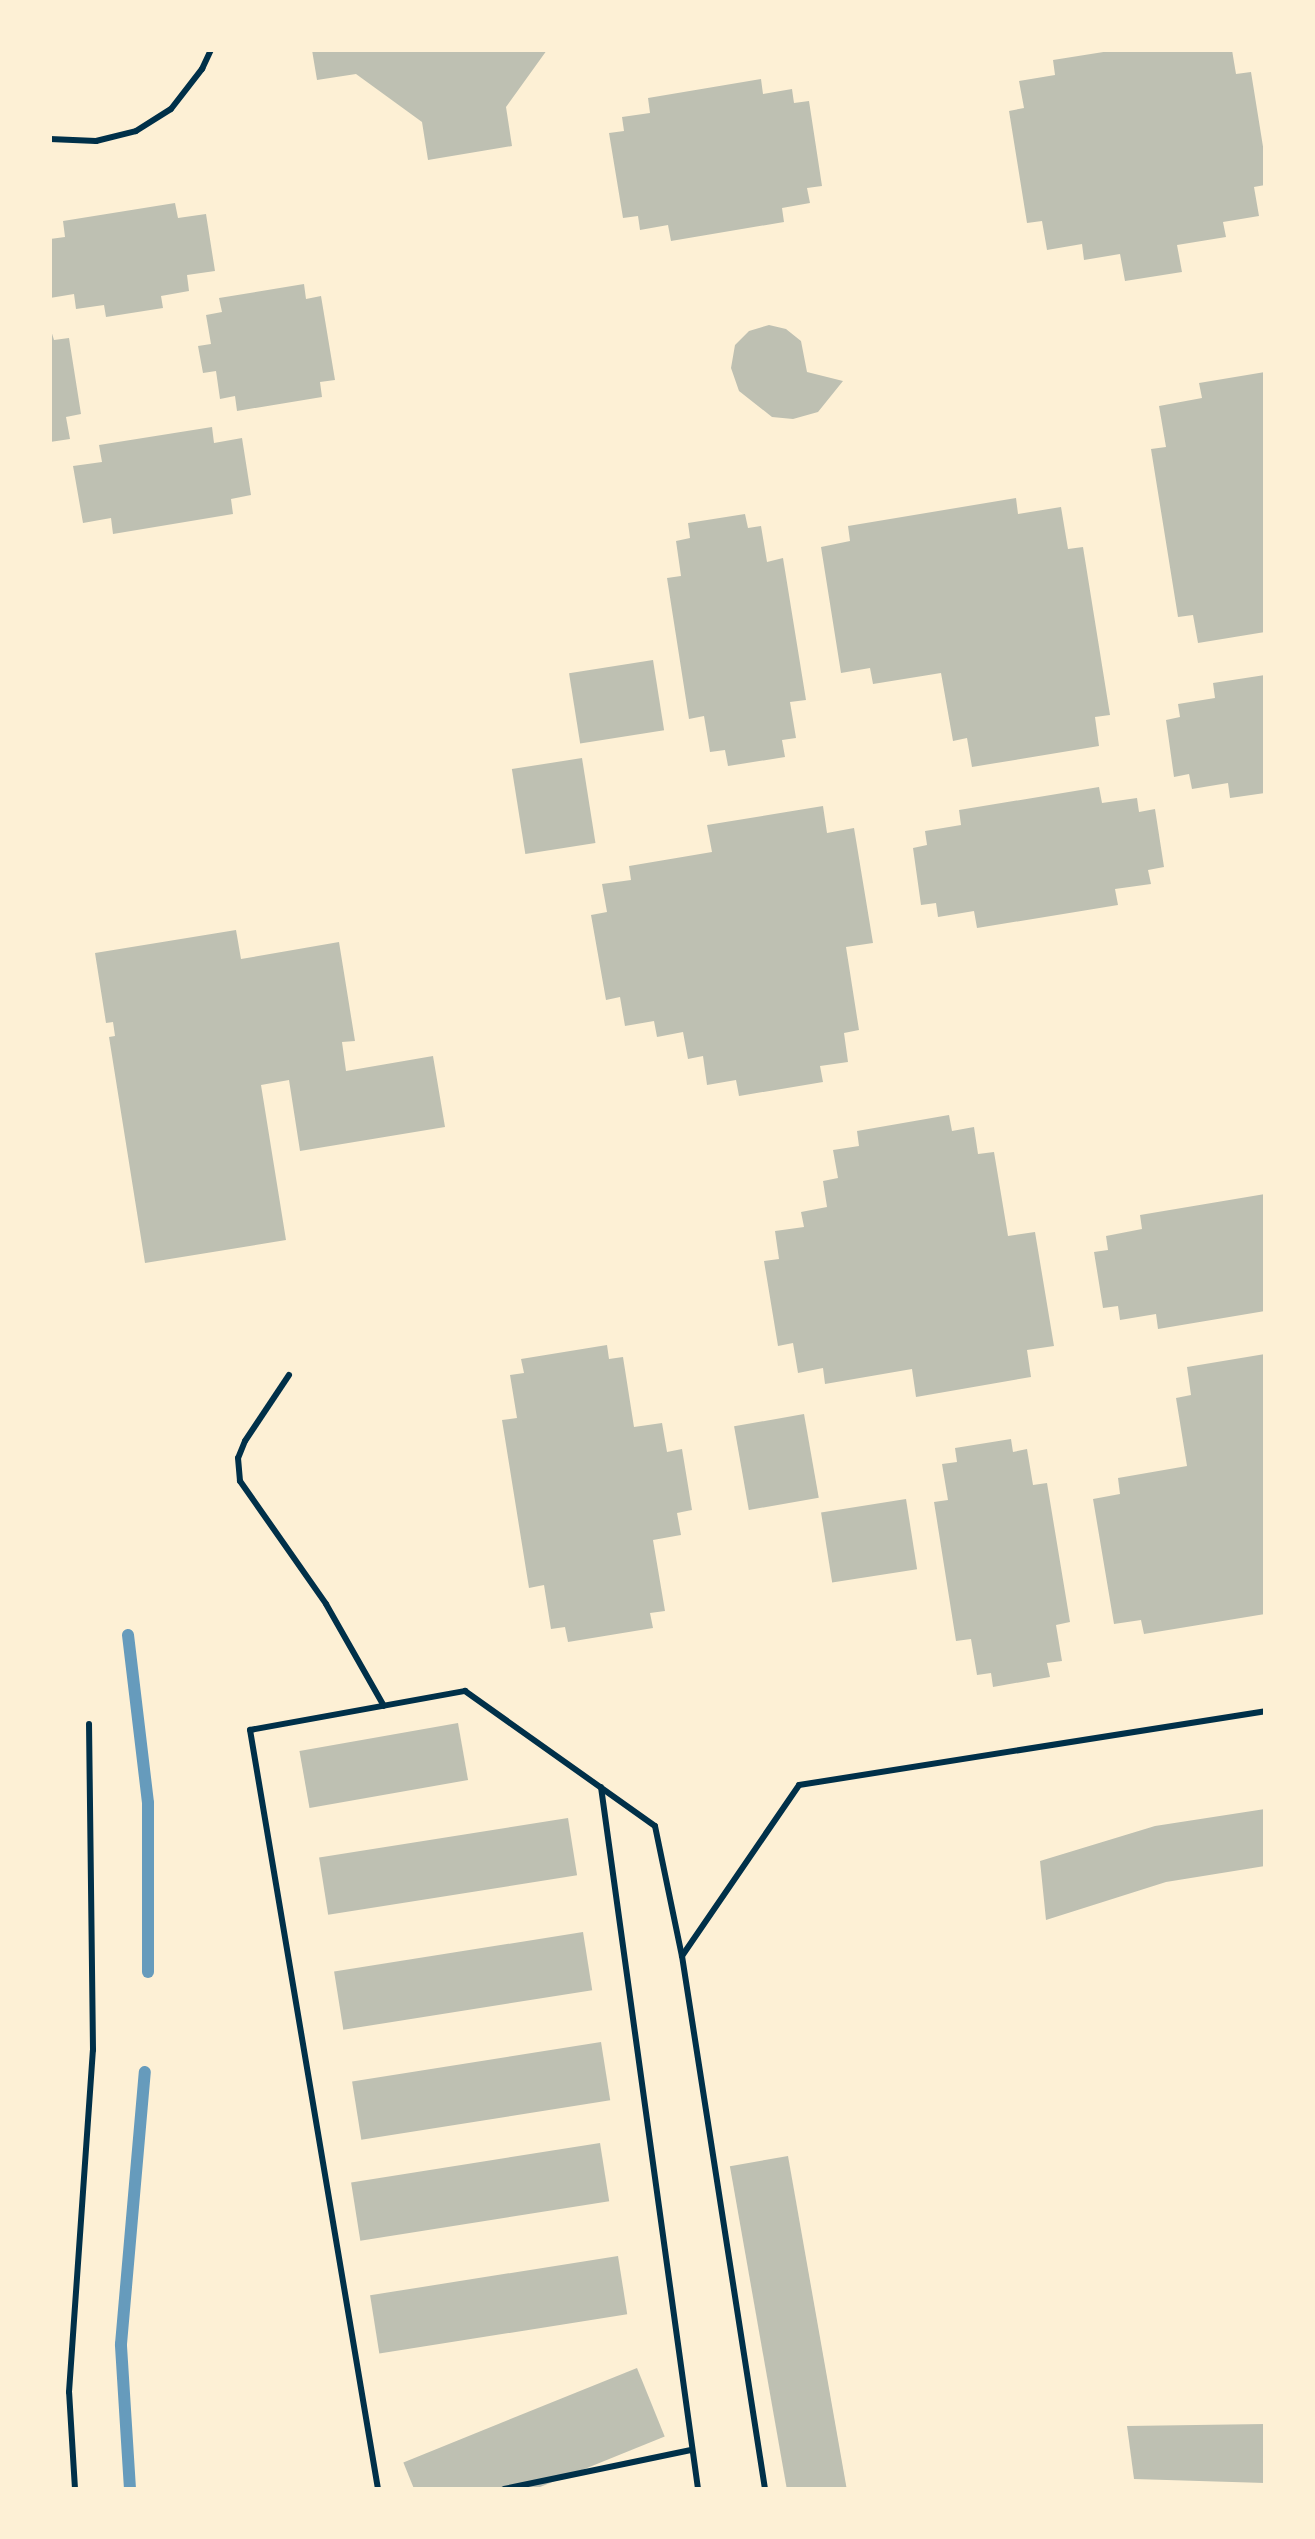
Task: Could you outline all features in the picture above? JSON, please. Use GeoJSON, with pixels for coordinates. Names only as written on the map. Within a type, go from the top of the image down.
{"type":"FeatureCollection","features":[{"type":"Feature","properties":{"kind":"lane"},"geometry":{"type":"LineString","coordinates":[[50,139],[96,141],[136,131],[171,109],[211,50]]}},
{"type":"Feature","properties":{"kind":"lane"},"geometry":{"type":"LineString","coordinates":[[289,1375],[245,1441],[238,1458],[240,1481],[326,1604],[384,1706]]}},
{"type":"Feature","properties":{"kind":"lane"},"geometry":{"type":"LineString","coordinates":[[378,2489],[250,1730],[465,1691],[655,1826],[682,1956],[765,2489]]}},
{"type":"Feature","properties":{"kind":"lane"},"geometry":{"type":"LineString","coordinates":[[682,1956],[799,1785],[1265,1711]]}},
{"type":"Feature","properties":{"kind":"lane"},"geometry":{"type":"LineString","coordinates":[[75,2489],[69,2392],[93,2050],[89,1724]]}},
{"type":"Feature","properties":{"kind":"lane"},"geometry":{"type":"LineString","coordinates":[[601,1787],[698,2489]]}},
{"type":"Feature","properties":{"kind":"lane"},"geometry":{"type":"LineString","coordinates":[[504,2489],[691,2450]]}},
{"type":"Feature","properties":{"kind":"building"},"geometry":{"type":"Polygon","coordinates":[[[312,50],[547,50],[506,107],[512,146],[428,160],[422,122],[356,74],[317,80],[312,50]]]}},
{"type":"Feature","properties":{"kind":"building"},"geometry":{"type":"Polygon","coordinates":[[[1116,50],[1232,50],[1236,74],[1251,72],[1265,159],[1265,185],[1254,187],[1259,216],[1223,222],[1226,237],[1177,245],[1182,272],[1125,281],[1120,254],[1084,260],[1082,244],[1047,250],[1042,221],[1027,223],[1009,111],[1024,108],[1019,81],[1055,75],[1053,60],[1116,50]]]}},
{"type":"Feature","properties":{"kind":"building"},"geometry":{"type":"Polygon","coordinates":[[[761,79],[763,94],[792,89],[794,103],[809,101],[822,186],[807,188],[810,203],[782,208],[784,222],[671,241],[668,225],[640,230],[638,216],[623,218],[609,133],[624,131],[622,117],[650,113],[648,98],[761,79]]]}},
{"type":"Feature","properties":{"kind":"building"},"geometry":{"type":"Polygon","coordinates":[[[175,203],[178,218],[206,214],[215,271],[187,275],[189,291],[161,296],[163,308],[106,317],[104,305],[76,309],[74,294],[50,298],[50,239],[65,237],[63,221],[175,203]]]}},
{"type":"Feature","properties":{"kind":"building"},"geometry":{"type":"Polygon","coordinates":[[[304,284],[306,299],[321,296],[335,380],[320,382],[322,397],[237,411],[235,396],[220,399],[216,371],[203,373],[198,346],[211,344],[206,315],[222,312],[219,298],[304,284]]]}},
{"type":"Feature","properties":{"kind":"building"},"geometry":{"type":"Polygon","coordinates":[[[769,325],[786,329],[801,341],[807,372],[843,381],[818,412],[793,419],[772,417],[739,391],[731,368],[735,345],[749,331],[769,325]]]}},
{"type":"Feature","properties":{"kind":"building"},"geometry":{"type":"Polygon","coordinates":[[[50,327],[54,340],[69,338],[81,414],[66,417],[70,439],[50,442],[50,327]]]}},
{"type":"Feature","properties":{"kind":"building"},"geometry":{"type":"Polygon","coordinates":[[[1265,372],[1265,632],[1198,643],[1193,615],[1178,617],[1151,449],[1166,447],[1159,406],[1202,398],[1199,383],[1265,372]]]}},
{"type":"Feature","properties":{"kind":"building"},"geometry":{"type":"Polygon","coordinates":[[[212,427],[214,443],[242,438],[251,495],[231,499],[233,514],[113,534],[111,518],[83,523],[73,466],[102,462],[99,445],[212,427]]]}},
{"type":"Feature","properties":{"kind":"building"},"geometry":{"type":"Polygon","coordinates":[[[1016,498],[1018,514],[1061,507],[1068,549],[1083,547],[1110,715],[1095,717],[1099,746],[972,767],[967,738],[953,741],[941,673],[873,684],[870,668],[841,673],[821,547],[850,541],[848,526],[1016,498]]]}},
{"type":"Feature","properties":{"kind":"building"},"geometry":{"type":"Polygon","coordinates":[[[745,514],[748,528],[761,526],[767,562],[783,558],[806,700],[790,702],[796,738],[782,740],[785,757],[728,766],[725,750],[710,752],[704,716],[689,719],[667,578],[681,576],[676,541],[690,538],[688,523],[745,514]]]}},
{"type":"Feature","properties":{"kind":"building"},"geometry":{"type":"Polygon","coordinates":[[[653,660],[664,730],[580,743],[569,673],[653,660]]]}},
{"type":"Feature","properties":{"kind":"building"},"geometry":{"type":"Polygon","coordinates":[[[1265,675],[1265,793],[1230,798],[1228,783],[1192,789],[1189,774],[1174,777],[1166,720],[1180,717],[1178,704],[1215,698],[1213,683],[1265,675]]]}},
{"type":"Feature","properties":{"kind":"building"},"geometry":{"type":"Polygon","coordinates":[[[582,758],[595,843],[525,854],[512,769],[582,758]]]}},
{"type":"Feature","properties":{"kind":"building"},"geometry":{"type":"Polygon","coordinates":[[[1099,787],[1102,803],[1137,798],[1139,812],[1155,809],[1164,867],[1148,870],[1151,884],[1115,889],[1118,905],[977,928],[974,911],[938,917],[936,903],[921,905],[913,848],[927,845],[925,831],[961,825],[959,810],[1099,787]]]}},
{"type":"Feature","properties":{"kind":"building"},"geometry":{"type":"Polygon","coordinates":[[[823,806],[827,833],[854,828],[873,943],[846,947],[859,1030],[844,1033],[848,1062],[820,1066],[823,1082],[739,1096],[736,1080],[707,1085],[703,1056],[688,1059],[683,1032],[657,1037],[654,1021],[625,1026],[620,997],[606,1000],[591,915],[607,912],[602,884],[631,880],[629,866],[712,852],[707,825],[823,806]]]}},
{"type":"Feature","properties":{"kind":"building"},"geometry":{"type":"Polygon","coordinates":[[[236,930],[241,959],[339,942],[355,1041],[342,1042],[346,1071],[433,1056],[445,1127],[300,1151],[289,1080],[261,1085],[286,1240],[145,1263],[109,1037],[115,1036],[113,1022],[106,1023],[95,953],[236,930]]]}},
{"type":"Feature","properties":{"kind":"building"},"geometry":{"type":"Polygon","coordinates":[[[949,1115],[952,1131],[974,1127],[978,1154],[994,1152],[1008,1236],[1035,1232],[1054,1346],[1027,1350],[1031,1377],[916,1397],[912,1369],[825,1384],[823,1368],[798,1373],[793,1343],[778,1346],[764,1261],[779,1259],[775,1231],[804,1227],[801,1212],[827,1207],[823,1181],[838,1178],[833,1150],[859,1146],[857,1131],[949,1115]]]}},
{"type":"Feature","properties":{"kind":"building"},"geometry":{"type":"Polygon","coordinates":[[[1265,1194],[1265,1311],[1158,1329],[1156,1314],[1120,1320],[1118,1306],[1103,1308],[1094,1252],[1108,1250],[1106,1236],[1142,1229],[1140,1215],[1265,1194]]]}},
{"type":"Feature","properties":{"kind":"building"},"geometry":{"type":"Polygon","coordinates":[[[607,1345],[609,1359],[623,1357],[634,1427],[662,1423],[667,1452],[682,1449],[692,1510],[677,1513],[681,1535],[653,1540],[665,1611],[650,1613],[653,1628],[568,1642],[565,1627],[551,1629],[544,1585],[529,1588],[502,1420],[517,1418],[510,1375],[524,1373],[521,1359],[607,1345]]]}},
{"type":"Feature","properties":{"kind":"building"},"geometry":{"type":"Polygon","coordinates":[[[1265,1354],[1265,1614],[1144,1634],[1141,1620],[1114,1624],[1093,1499],[1120,1494],[1118,1478],[1187,1466],[1176,1398],[1191,1395],[1187,1367],[1265,1354]]]}},
{"type":"Feature","properties":{"kind":"building"},"geometry":{"type":"Polygon","coordinates":[[[804,1414],[819,1498],[749,1510],[734,1426],[804,1414]]]}},
{"type":"Feature","properties":{"kind":"building"},"geometry":{"type":"Polygon","coordinates":[[[1011,1439],[1013,1452],[1027,1449],[1033,1485],[1047,1483],[1070,1622],[1056,1625],[1062,1661],[1047,1663],[1050,1677],[993,1687],[991,1673],[977,1675],[971,1639],[956,1641],[934,1502],[948,1500],[942,1464],[957,1462],[955,1448],[1011,1439]]]}},
{"type":"Feature","properties":{"kind":"building"},"geometry":{"type":"Polygon","coordinates":[[[906,1499],[917,1569],[832,1583],[821,1512],[906,1499]]]}},
{"type":"Feature","properties":{"kind":"building"},"geometry":{"type":"Polygon","coordinates":[[[458,1723],[468,1780],[310,1808],[299,1751],[458,1723]]]}},
{"type":"Feature","properties":{"kind":"building"},"geometry":{"type":"Polygon","coordinates":[[[1265,1809],[1265,1866],[1166,1882],[1046,1920],[1040,1861],[1155,1826],[1265,1809]]]}},
{"type":"Feature","properties":{"kind":"building"},"geometry":{"type":"Polygon","coordinates":[[[568,1818],[577,1875],[328,1915],[319,1857],[568,1818]]]}},
{"type":"Feature","properties":{"kind":"building"},"geometry":{"type":"Polygon","coordinates":[[[583,1932],[592,1990],[343,2030],[334,1971],[583,1932]]]}},
{"type":"Feature","properties":{"kind":"building"},"geometry":{"type":"Polygon","coordinates":[[[601,2042],[610,2100],[361,2140],[352,2081],[601,2042]]]}},
{"type":"Feature","properties":{"kind":"building"},"geometry":{"type":"Polygon","coordinates":[[[600,2143],[609,2201],[360,2241],[351,2182],[600,2143]]]}},
{"type":"Feature","properties":{"kind":"building"},"geometry":{"type":"Polygon","coordinates":[[[788,2156],[847,2489],[787,2489],[730,2166],[788,2156]]]}},
{"type":"Feature","properties":{"kind":"building"},"geometry":{"type":"Polygon","coordinates":[[[618,2256],[627,2314],[379,2354],[370,2295],[618,2256]]]}},
{"type":"Feature","properties":{"kind":"building"},"geometry":{"type":"Polygon","coordinates":[[[637,2368],[665,2437],[535,2489],[414,2489],[403,2462],[637,2368]]]}},
{"type":"Feature","properties":{"kind":"building"},"geometry":{"type":"Polygon","coordinates":[[[1265,2424],[1265,2483],[1134,2479],[1127,2426],[1265,2424]]]}},
{"type":"Feature","properties":{"kind":"waterway"},"geometry":{"type":"LineString","coordinates":[[128,1635],[148,1803],[148,1972]]}},
{"type":"Feature","properties":{"kind":"waterway"},"geometry":{"type":"LineString","coordinates":[[130,2489],[121,2344],[145,2072]]}}]}
